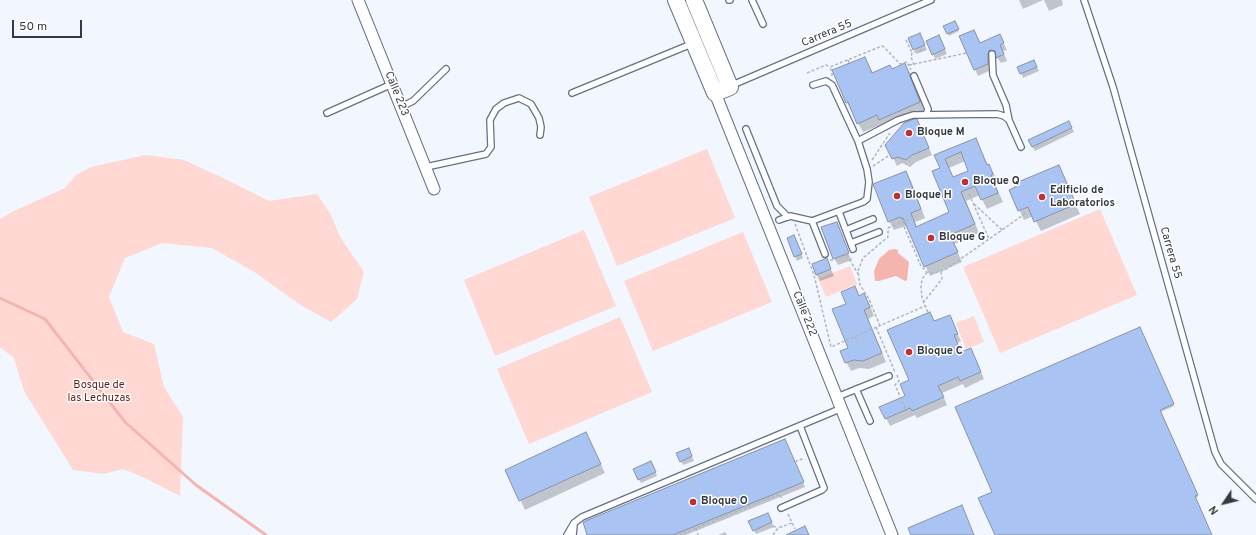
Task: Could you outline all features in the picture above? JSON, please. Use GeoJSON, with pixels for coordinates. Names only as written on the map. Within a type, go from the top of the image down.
{"type":"FeatureCollection","features":[{"type":"Feature","properties":{"kind":"street","name":"Calle 223"},"geometry":{"type":"LineString","coordinates":[[358,0],[434,188]]}},
{"type":"Feature","properties":{"kind":"street","name":"Calle 222"},"geometry":{"type":"LineString","coordinates":[[676,0],[694,43],[723,90]]}},
{"type":"Feature","properties":{"kind":"street","name":"Calle 222"},"geometry":{"type":"LineString","coordinates":[[694,0],[723,90],[774,222],[842,408],[892,535]]}},
{"type":"Feature","properties":{"kind":"lane"},"geometry":{"type":"LineString","coordinates":[[752,0],[763,24]]}},
{"type":"Feature","properties":{"kind":"lane","name":"Carrera 55"},"geometry":{"type":"LineString","coordinates":[[723,90],[931,0]]}},
{"type":"Feature","properties":{"kind":"lane","name":"Carrera 55"},"geometry":{"type":"LineString","coordinates":[[1084,0],[1113,87],[1215,452],[1221,464],[1256,499]]}},
{"type":"Feature","properties":{"kind":"lane"},"geometry":{"type":"LineString","coordinates":[[572,93],[694,43]]}},
{"type":"Feature","properties":{"kind":"lane"},"geometry":{"type":"LineString","coordinates":[[992,54],[993,75],[1006,105],[1008,120],[1021,147]]}},
{"type":"Feature","properties":{"kind":"lane"},"geometry":{"type":"LineString","coordinates":[[401,107],[413,101],[446,69]]}},
{"type":"Feature","properties":{"kind":"lane"},"geometry":{"type":"LineString","coordinates":[[914,76],[928,109],[926,115]]}},
{"type":"Feature","properties":{"kind":"lane"},"geometry":{"type":"LineString","coordinates":[[746,129],[778,206],[790,216],[812,221],[863,202],[866,199],[869,182],[868,173],[858,141],[830,82],[823,81],[813,85]]}},
{"type":"Feature","properties":{"kind":"lane"},"geometry":{"type":"LineString","coordinates":[[327,113],[392,84]]}},
{"type":"Feature","properties":{"kind":"lane"},"geometry":{"type":"LineString","coordinates":[[426,167],[486,154],[491,147],[490,120],[496,109],[504,103],[519,98],[530,104],[539,118],[541,127],[540,135]]}},
{"type":"Feature","properties":{"kind":"lane"},"geometry":{"type":"LineString","coordinates":[[858,141],[898,120],[913,115],[997,114],[1004,116],[1008,120]]}},
{"type":"Feature","properties":{"kind":"lane"},"geometry":{"type":"LineString","coordinates":[[839,212],[853,249]]}},
{"type":"Feature","properties":{"kind":"lane"},"geometry":{"type":"LineString","coordinates":[[774,222],[790,216]]}},
{"type":"Feature","properties":{"kind":"lane"},"geometry":{"type":"LineString","coordinates":[[846,230],[873,218]]}},
{"type":"Feature","properties":{"kind":"lane"},"geometry":{"type":"LineString","coordinates":[[812,221],[825,254]]}},
{"type":"Feature","properties":{"kind":"lane"},"geometry":{"type":"LineString","coordinates":[[851,243],[879,232]]}},
{"type":"Feature","properties":{"kind":"lane"},"geometry":{"type":"LineString","coordinates":[[838,397],[888,376]]}},
{"type":"Feature","properties":{"kind":"lane"},"geometry":{"type":"LineString","coordinates":[[856,389],[870,421]]}},
{"type":"Feature","properties":{"kind":"lane"},"geometry":{"type":"LineString","coordinates":[[567,535],[574,523],[582,517],[842,408]]}},
{"type":"Feature","properties":{"kind":"lane"},"geometry":{"type":"LineString","coordinates":[[783,507],[823,489],[800,426]]}},
{"type":"Feature","properties":{"kind":"lane"},"geometry":{"type":"LineString","coordinates":[[573,535],[572,529],[574,523]]}},
{"type":"Feature","properties":{"kind":"path"},"geometry":{"type":"LineString","coordinates":[[906,40],[912,53],[911,56],[914,65]]}},
{"type":"Feature","properties":{"kind":"path"},"geometry":{"type":"LineString","coordinates":[[807,73],[826,66],[830,67],[883,46],[900,64],[906,62],[909,65],[967,53]]}},
{"type":"Feature","properties":{"kind":"path"},"geometry":{"type":"LineString","coordinates":[[912,53],[926,49]]}},
{"type":"Feature","properties":{"kind":"path"},"geometry":{"type":"LineString","coordinates":[[909,65],[914,76]]}},
{"type":"Feature","properties":{"kind":"path"},"geometry":{"type":"LineString","coordinates":[[830,67],[832,74],[830,82]]}},
{"type":"Feature","properties":{"kind":"path"},"geometry":{"type":"LineString","coordinates":[[870,163],[898,120]]}},
{"type":"Feature","properties":{"kind":"path"},"geometry":{"type":"LineString","coordinates":[[871,167],[890,155]]}},
{"type":"Feature","properties":{"kind":"path"},"geometry":{"type":"LineString","coordinates":[[969,194],[989,239]]}},
{"type":"Feature","properties":{"kind":"path"},"geometry":{"type":"LineString","coordinates":[[973,202],[1002,230]]}},
{"type":"Feature","properties":{"kind":"path"},"geometry":{"type":"LineString","coordinates":[[902,222],[921,266],[927,272],[934,273],[941,272],[1026,213]]}},
{"type":"Feature","properties":{"kind":"path"},"geometry":{"type":"LineString","coordinates":[[790,216],[814,275],[830,346],[833,347],[925,306]]}},
{"type":"Feature","properties":{"kind":"path"},"geometry":{"type":"LineString","coordinates":[[879,232],[917,216]]}},
{"type":"Feature","properties":{"kind":"path"},"geometry":{"type":"LineString","coordinates":[[858,274],[863,258],[888,237],[888,228]]}},
{"type":"Feature","properties":{"kind":"path"},"geometry":{"type":"LineString","coordinates":[[825,254],[832,260],[852,253],[853,249]]}},
{"type":"Feature","properties":{"kind":"path"},"geometry":{"type":"LineString","coordinates":[[847,255],[858,274],[862,288],[869,299],[880,326]]}},
{"type":"Feature","properties":{"kind":"path"},"geometry":{"type":"LineString","coordinates":[[927,272],[922,279],[921,286],[923,303],[928,313]]}},
{"type":"Feature","properties":{"kind":"path"},"geometry":{"type":"LineString","coordinates":[[923,303],[942,279],[941,272]]}},
{"type":"Feature","properties":{"kind":"path"},"geometry":{"type":"LineString","coordinates":[[855,337],[858,343]]}},
{"type":"Feature","properties":{"kind":"path"},"geometry":{"type":"LineString","coordinates":[[795,462],[811,455]]}},
{"type":"Feature","properties":{"kind":"path"},"geometry":{"type":"LineString","coordinates":[[679,535],[780,494],[783,507],[795,529]]}},
{"type":"Feature","properties":{"kind":"path"},"geometry":{"type":"LineString","coordinates":[[773,535],[778,528],[792,523]]}},
{"type":"Feature","properties":{"kind":"path"},"geometry":{"type":"LineString","coordinates":[[773,526],[778,528]]}},
{"type":"Feature","properties":{"kind":"path"},"geometry":{"type":"LineString","coordinates":[[696,528],[698,535]]}},
{"type":"Feature","properties":{"kind":"green space"},"geometry":{"type":"Polygon","coordinates":[[[707,149],[735,218],[617,266],[589,197],[707,149]]]}},
{"type":"Feature","properties":{"kind":"green space","name":"Bosque de las Lechuzas"},"geometry":{"type":"Polygon","coordinates":[[[146,155],[184,160],[269,201],[317,194],[331,215],[340,237],[364,272],[357,299],[331,322],[299,304],[256,273],[212,248],[162,243],[125,258],[109,297],[123,332],[154,344],[164,387],[183,417],[180,496],[143,477],[123,469],[104,474],[73,470],[24,391],[14,358],[0,347],[0,219],[65,188],[76,175],[91,167],[146,155]]]}},
{"type":"Feature","properties":{"kind":"green space"},"geometry":{"type":"Polygon","coordinates":[[[1100,209],[1137,295],[1000,353],[963,267],[1100,209]]]}},
{"type":"Feature","properties":{"kind":"green space"},"geometry":{"type":"Polygon","coordinates":[[[584,230],[616,306],[495,356],[464,280],[584,230]]]}},
{"type":"Feature","properties":{"kind":"green space"},"geometry":{"type":"Polygon","coordinates":[[[743,232],[772,302],[653,351],[624,281],[743,232]]]}},
{"type":"Feature","properties":{"kind":"green space"},"geometry":{"type":"Polygon","coordinates":[[[850,266],[857,284],[826,297],[818,279],[850,266]]]}},
{"type":"Feature","properties":{"kind":"green space"},"geometry":{"type":"Polygon","coordinates":[[[974,316],[984,342],[966,349],[956,323],[974,316]]]}},
{"type":"Feature","properties":{"kind":"green space"},"geometry":{"type":"Polygon","coordinates":[[[620,317],[652,392],[529,444],[497,369],[620,317]]]}},
{"type":"Feature","properties":{"kind":"shaded area"},"geometry":{"type":"Polygon","coordinates":[[[889,250],[898,250],[898,253],[909,262],[907,280],[905,281],[896,276],[875,281],[874,271],[879,259],[889,250]]]}},
{"type":"Feature","properties":{"kind":"building"},"geometry":{"type":"Polygon","coordinates":[[[955,21],[959,29],[947,34],[943,26],[955,21]]]}},
{"type":"Feature","properties":{"kind":"building"},"geometry":{"type":"Polygon","coordinates":[[[974,30],[980,43],[1000,34],[1004,43],[1000,45],[1004,54],[996,58],[995,51],[990,50],[988,54],[988,64],[974,70],[959,36],[974,30]]]}},
{"type":"Feature","properties":{"kind":"building"},"geometry":{"type":"Polygon","coordinates":[[[920,33],[925,45],[913,50],[908,38],[920,33]]]}},
{"type":"Feature","properties":{"kind":"building"},"geometry":{"type":"Polygon","coordinates":[[[939,35],[945,49],[932,55],[926,41],[939,35]]]}},
{"type":"Feature","properties":{"kind":"building"},"geometry":{"type":"Polygon","coordinates":[[[865,57],[872,73],[890,65],[892,69],[905,63],[920,102],[879,120],[877,115],[857,124],[832,70],[865,57]]]}},
{"type":"Feature","properties":{"kind":"building"},"geometry":{"type":"Polygon","coordinates":[[[1034,60],[1037,67],[1020,74],[1017,67],[1034,60]]]}},
{"type":"Feature","properties":{"kind":"building","name":"Bloque M"},"geometry":{"type":"Polygon","coordinates":[[[917,119],[929,148],[912,155],[906,160],[898,157],[892,159],[885,145],[904,123],[917,119]]]}},
{"type":"Feature","properties":{"kind":"building"},"geometry":{"type":"Polygon","coordinates":[[[1069,121],[1072,128],[1032,147],[1028,140],[1069,121]]]}},
{"type":"Feature","properties":{"kind":"building"},"geometry":{"type":"Polygon","coordinates":[[[976,138],[987,165],[989,164],[993,174],[991,175],[998,193],[981,200],[975,186],[961,192],[975,224],[950,235],[958,252],[924,267],[903,218],[901,219],[900,217],[888,222],[873,184],[906,171],[921,209],[911,213],[916,227],[949,212],[932,171],[940,168],[934,155],[976,138]],[[961,152],[945,159],[953,177],[968,171],[961,152]]]}},
{"type":"Feature","properties":{"kind":"building","name":"Edificio de Laboratorios"},"geometry":{"type":"Polygon","coordinates":[[[1059,165],[1076,204],[1034,222],[1028,207],[1018,211],[1009,190],[1019,185],[1018,182],[1059,165]]]}},
{"type":"Feature","properties":{"kind":"building"},"geometry":{"type":"Polygon","coordinates":[[[837,222],[849,253],[833,259],[821,227],[837,222]]]}},
{"type":"Feature","properties":{"kind":"building"},"geometry":{"type":"Polygon","coordinates":[[[794,235],[802,254],[794,257],[787,238],[794,235]]]}},
{"type":"Feature","properties":{"kind":"building"},"geometry":{"type":"Polygon","coordinates":[[[827,258],[831,269],[816,275],[812,264],[827,258]]]}},
{"type":"Feature","properties":{"kind":"building"},"geometry":{"type":"Polygon","coordinates":[[[855,286],[859,296],[864,293],[870,307],[864,310],[882,353],[863,361],[854,360],[845,363],[840,351],[848,348],[832,309],[846,304],[841,292],[855,286]]]}},
{"type":"Feature","properties":{"kind":"building"},"geometry":{"type":"Polygon","coordinates":[[[930,312],[934,321],[950,315],[958,334],[954,335],[961,352],[971,348],[981,372],[960,381],[958,377],[938,386],[944,397],[912,411],[910,408],[885,419],[879,407],[905,396],[900,384],[909,380],[887,330],[930,312]]]}},
{"type":"Feature","properties":{"kind":"building"},"geometry":{"type":"Polygon","coordinates":[[[1140,327],[1174,404],[1160,410],[1198,495],[1195,496],[1212,535],[995,535],[978,498],[992,492],[955,407],[1140,327]]]}},
{"type":"Feature","properties":{"kind":"building"},"geometry":{"type":"Polygon","coordinates":[[[586,432],[601,464],[519,501],[505,470],[586,432]]]}},
{"type":"Feature","properties":{"kind":"building","name":"Bloque O"},"geometry":{"type":"Polygon","coordinates":[[[785,439],[804,482],[673,535],[587,535],[583,522],[785,439]]]}},
{"type":"Feature","properties":{"kind":"building"},"geometry":{"type":"Polygon","coordinates":[[[689,448],[692,456],[680,462],[676,453],[689,448]]]}},
{"type":"Feature","properties":{"kind":"building"},"geometry":{"type":"Polygon","coordinates":[[[651,461],[656,472],[638,480],[633,469],[651,461]]]}},
{"type":"Feature","properties":{"kind":"building"},"geometry":{"type":"Polygon","coordinates":[[[962,505],[974,535],[911,535],[908,528],[962,505]]]}},
{"type":"Feature","properties":{"kind":"building"},"geometry":{"type":"Polygon","coordinates":[[[768,513],[772,522],[753,531],[748,521],[768,513]]]}},
{"type":"Feature","properties":{"kind":"building"},"geometry":{"type":"Polygon","coordinates":[[[805,526],[809,535],[786,535],[805,526]]]}},
{"type":"Feature","properties":{"kind":"waterway"},"geometry":{"type":"LineString","coordinates":[[0,298],[45,319],[125,422],[196,485],[266,535]]}},
{"type":"Feature","properties":{"kind":"place","name":"Bloque M"},"geometry":{"type":"Point","coordinates":[909,133]}},
{"type":"Feature","properties":{"kind":"place","name":"Bloque Q"},"geometry":{"type":"Point","coordinates":[965,182]}},
{"type":"Feature","properties":{"kind":"place","name":"Bloque H"},"geometry":{"type":"Point","coordinates":[897,196]}},
{"type":"Feature","properties":{"kind":"place","name":"Edificio de Laboratorios"},"geometry":{"type":"Point","coordinates":[1042,197]}},
{"type":"Feature","properties":{"kind":"place","name":"Bloque G"},"geometry":{"type":"Point","coordinates":[931,238]}},
{"type":"Feature","properties":{"kind":"place","name":"Bloque C"},"geometry":{"type":"Point","coordinates":[909,352]}},
{"type":"Feature","properties":{"kind":"place","name":"Bloque O"},"geometry":{"type":"Point","coordinates":[693,502]}}]}
